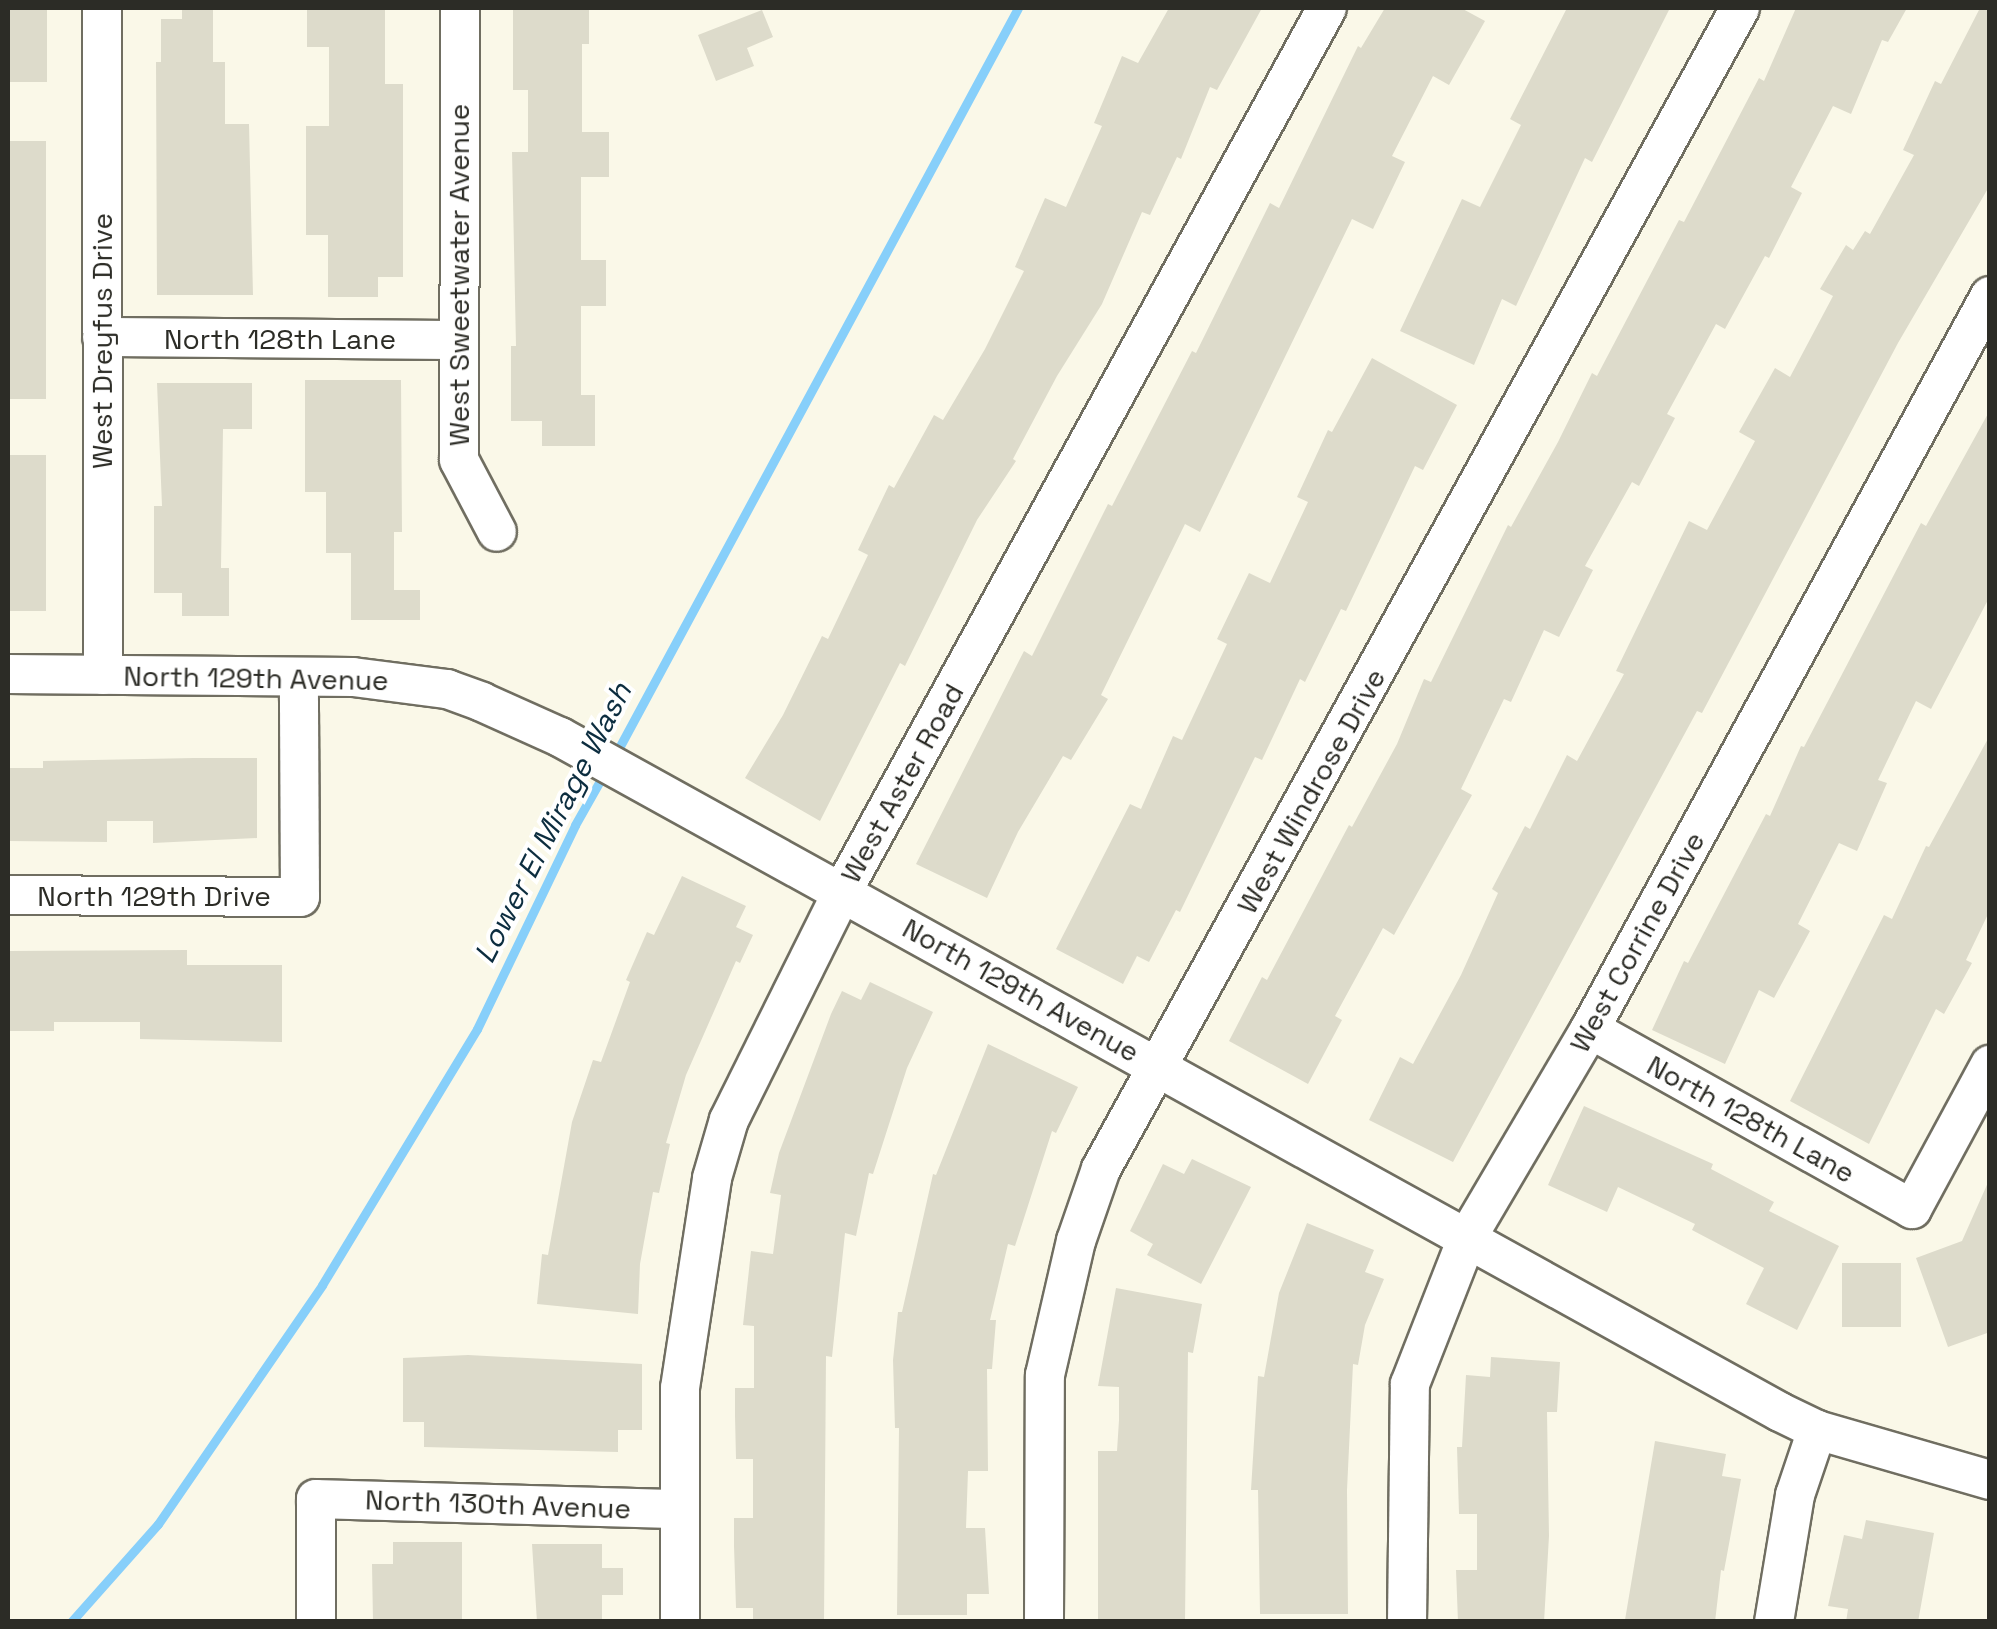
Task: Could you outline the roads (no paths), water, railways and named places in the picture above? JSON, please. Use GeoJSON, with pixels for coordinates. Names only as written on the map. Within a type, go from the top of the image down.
{"type":"FeatureCollection","features":[{"type":"Feature","properties":{"kind":"street","name":"West Dreyfus Drive"},"geometry":{"type":"LineString","coordinates":[[102,8],[104,675]]}},
{"type":"Feature","properties":{"kind":"street","name":"West Sweetwater Avenue"},"geometry":{"type":"LineString","coordinates":[[460,8],[459,460],[498,532]]}},
{"type":"Feature","properties":{"kind":"street","name":"West Aster Road"},"geometry":{"type":"LineString","coordinates":[[680,1622],[680,1388],[712,1178],[729,1120],[842,892],[1327,8]]}},
{"type":"Feature","properties":{"kind":"street","name":"West Windrose Drive"},"geometry":{"type":"LineString","coordinates":[[1044,1622],[1045,1375],[1059,1308],[1100,1169],[1160,1067],[1740,8]]}},
{"type":"Feature","properties":{"kind":"street","name":"West Corrine Drive"},"geometry":{"type":"LineString","coordinates":[[1407,1622],[1410,1384],[1468,1236],[1590,1029],[1990,296]]}},
{"type":"Feature","properties":{"kind":"street","name":"North 128th Lane"},"geometry":{"type":"LineString","coordinates":[[102,338],[458,340]]}},
{"type":"Feature","properties":{"kind":"street","name":"North 129th Avenue"},"geometry":{"type":"LineString","coordinates":[[8,674],[353,677],[447,689],[560,737],[1817,1430],[1990,1480]]}},
{"type":"Feature","properties":{"kind":"street","name":"North 129th Drive"},"geometry":{"type":"LineString","coordinates":[[8,895],[300,897],[299,677]]}},
{"type":"Feature","properties":{"kind":"street","name":"North 128th Lane"},"geometry":{"type":"LineString","coordinates":[[1590,1029],[1912,1210],[1990,1065]]}},
{"type":"Feature","properties":{"kind":"street"},"geometry":{"type":"LineString","coordinates":[[1774,1622],[1796,1494],[1817,1430]]}},
{"type":"Feature","properties":{"kind":"street","name":"North 130th Avenue"},"geometry":{"type":"LineString","coordinates":[[316,1622],[316,1499],[680,1509]]}},
{"type":"Feature","properties":{"kind":"waterway","name":"Lower El Mirage Wash"},"geometry":{"type":"LineString","coordinates":[[613,759],[1018,8]]}},
{"type":"Feature","properties":{"kind":"waterway","name":"Lower El Mirage Wash"},"geometry":{"type":"LineString","coordinates":[[71,1622],[158,1524],[322,1285],[477,1029],[575,825],[605,772]]}}]}
